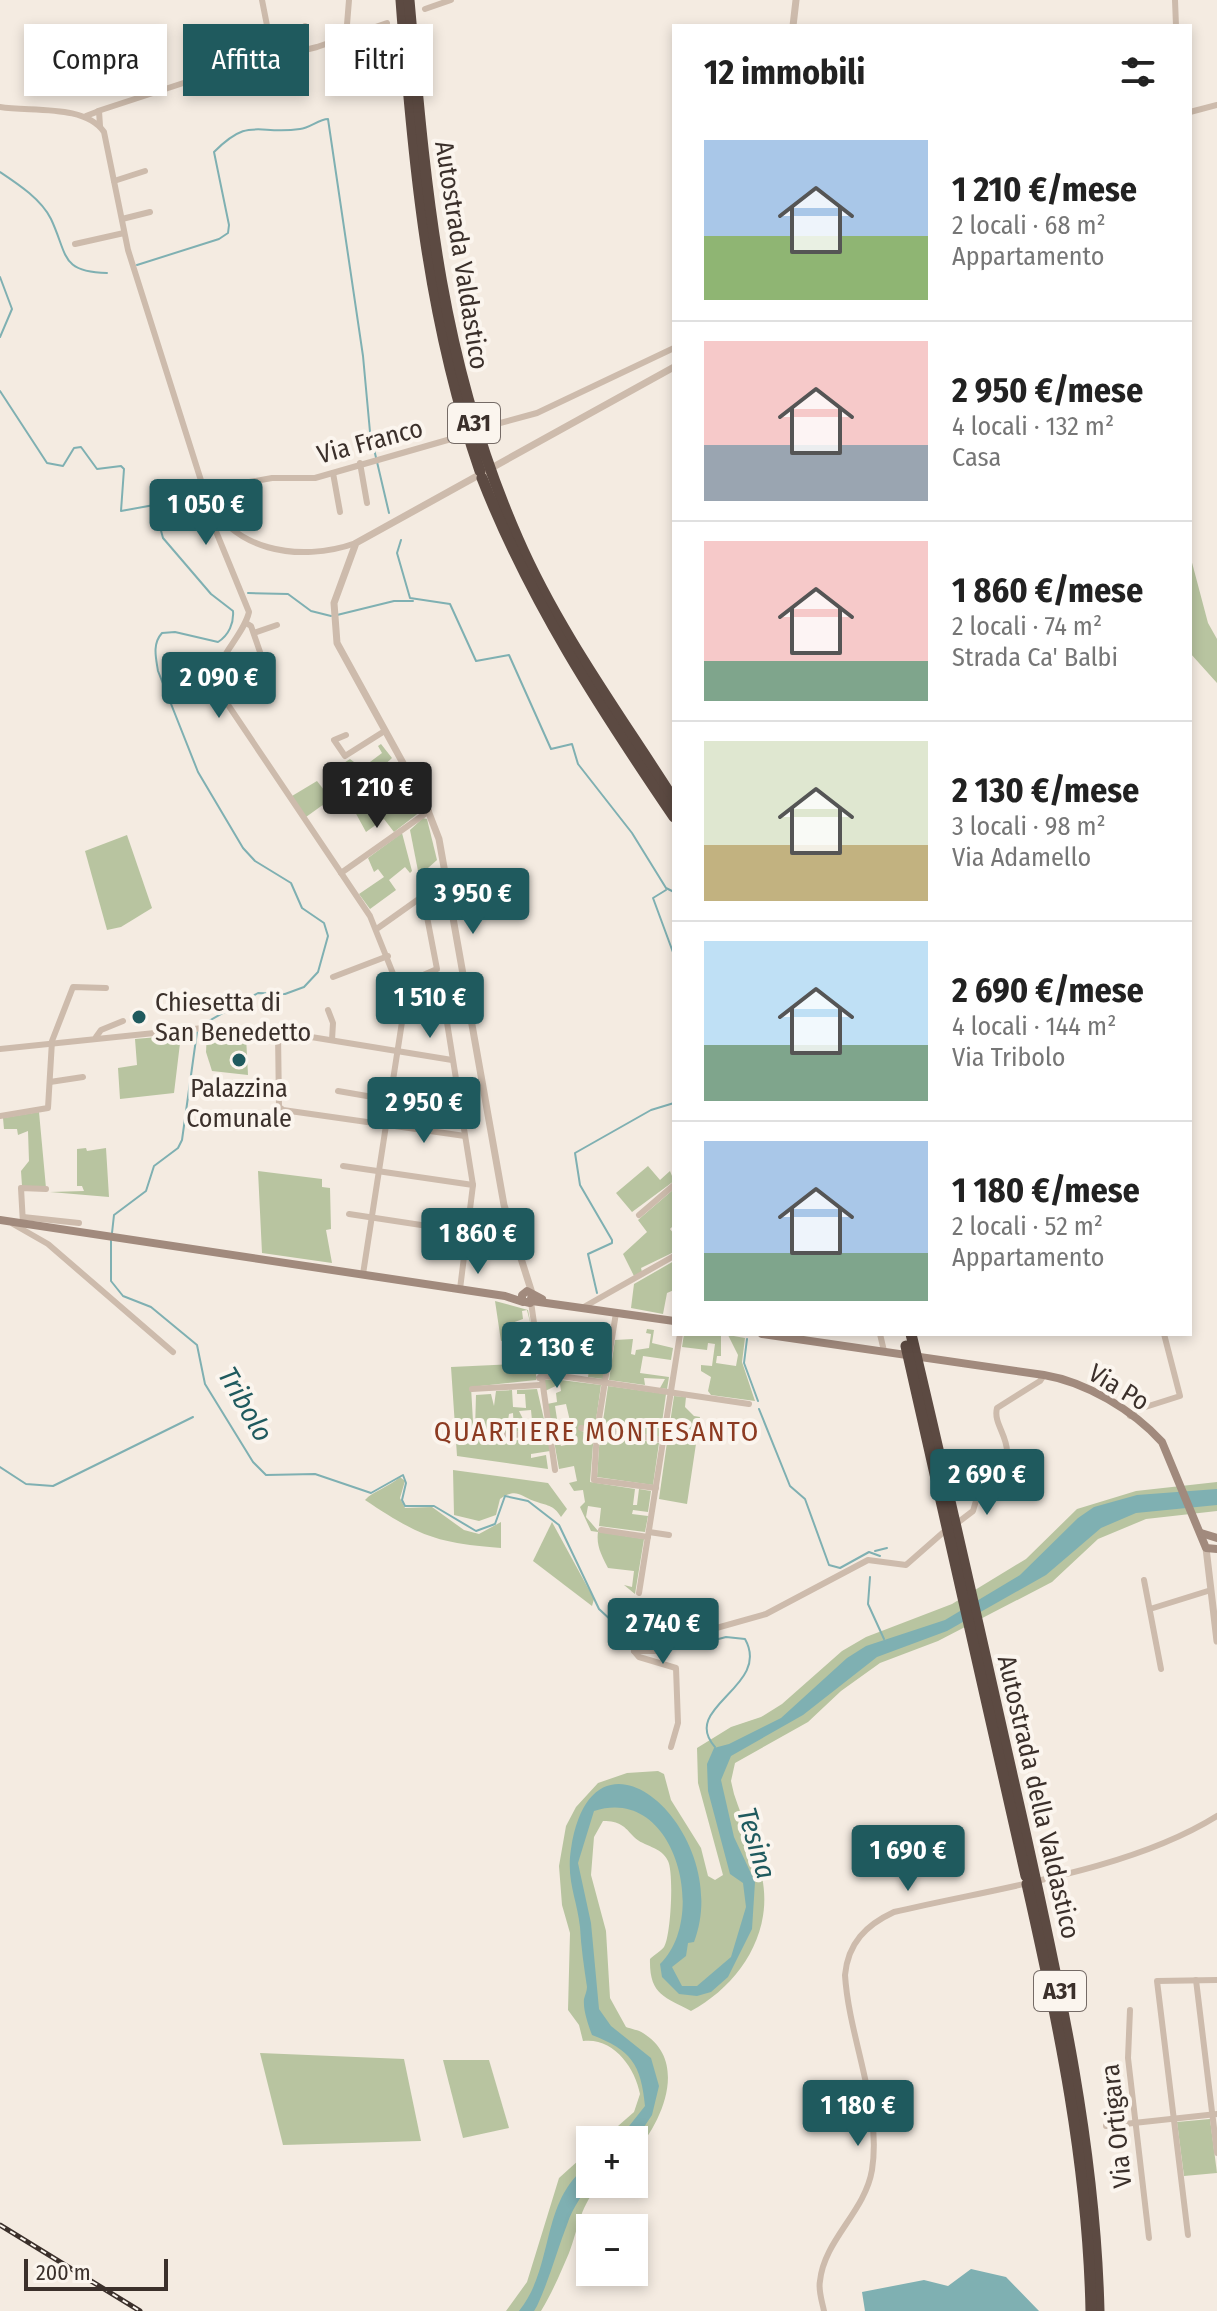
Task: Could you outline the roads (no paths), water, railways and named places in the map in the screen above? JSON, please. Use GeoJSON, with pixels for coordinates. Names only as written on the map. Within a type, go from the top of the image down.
{"type":"FeatureCollection","features":[{"type":"Feature","properties":{"kind":"highway","name":"A31"},"geometry":{"type":"LineString","coordinates":[[401,0],[415,172],[432,294],[450,376],[481,474],[549,623],[672,814]]}},
{"type":"Feature","properties":{"kind":"highway","name":"Autostrada Valdastico"},"geometry":{"type":"LineString","coordinates":[[409,0],[420,136],[436,259],[461,384],[483,451],[519,541],[545,593],[672,797]]}},
{"type":"Feature","properties":{"kind":"highway","name":"Autostrada della Valdastico"},"geometry":{"type":"LineString","coordinates":[[908,1339],[918,1362],[976,1660],[1026,1880],[1075,2120],[1086,2209],[1091,2311]]}},
{"type":"Feature","properties":{"kind":"highway","name":"Autostrada della Valdastico"},"geometry":{"type":"LineString","coordinates":[[908,1339],[915,1388],[990,1675],[1064,2009],[1084,2119],[1097,2233],[1099,2311]]}},
{"type":"Feature","properties":{"kind":"main road"},"geometry":{"type":"LineString","coordinates":[[5,1221],[23,1220],[123,1238],[672,1321]]}},
{"type":"Feature","properties":{"kind":"main road","name":"Via Po"},"geometry":{"type":"LineString","coordinates":[[776,1336],[1044,1375],[1083,1386],[1156,1435],[1169,1453],[1199,1530],[1211,1548]]}},
{"type":"Feature","properties":{"kind":"main road"},"geometry":{"type":"LineString","coordinates":[[1199,1530],[1214,1537],[1211,1548]]}},
{"type":"Feature","properties":{"kind":"street"},"geometry":{"type":"LineString","coordinates":[[262,0],[267,24]]}},
{"type":"Feature","properties":{"kind":"street"},"geometry":{"type":"LineString","coordinates":[[347,24],[349,0]]}},
{"type":"Feature","properties":{"kind":"street"},"geometry":{"type":"LineString","coordinates":[[425,9],[451,0]]}},
{"type":"Feature","properties":{"kind":"street"},"geometry":{"type":"LineString","coordinates":[[793,24],[796,0]]}},
{"type":"Feature","properties":{"kind":"street"},"geometry":{"type":"LineString","coordinates":[[1175,0],[1176,24]]}},
{"type":"Feature","properties":{"kind":"street"},"geometry":{"type":"LineString","coordinates":[[0,107],[86,116],[183,84]]}},
{"type":"Feature","properties":{"kind":"street"},"geometry":{"type":"LineString","coordinates":[[1192,111],[1217,105]]}},
{"type":"Feature","properties":{"kind":"street"},"geometry":{"type":"LineString","coordinates":[[98,111],[100,126]]}},
{"type":"Feature","properties":{"kind":"street"},"geometry":{"type":"LineString","coordinates":[[86,116],[100,126],[105,135],[124,233],[207,498],[237,532],[271,549],[311,553],[356,543],[672,368]]}},
{"type":"Feature","properties":{"kind":"street"},"geometry":{"type":"LineString","coordinates":[[114,181],[145,171]]}},
{"type":"Feature","properties":{"kind":"street"},"geometry":{"type":"LineString","coordinates":[[122,219],[150,212]]}},
{"type":"Feature","properties":{"kind":"street"},"geometry":{"type":"LineString","coordinates":[[75,244],[124,233]]}},
{"type":"Feature","properties":{"kind":"street"},"geometry":{"type":"LineString","coordinates":[[489,426],[537,413],[672,349]]}},
{"type":"Feature","properties":{"kind":"street","name":"Via Franco"},"geometry":{"type":"LineString","coordinates":[[204,490],[272,478],[315,478],[376,458],[451,439]]}},
{"type":"Feature","properties":{"kind":"street"},"geometry":{"type":"LineString","coordinates":[[360,463],[367,503]]}},
{"type":"Feature","properties":{"kind":"street"},"geometry":{"type":"LineString","coordinates":[[333,473],[340,512]]}},
{"type":"Feature","properties":{"kind":"street"},"geometry":{"type":"LineString","coordinates":[[207,498],[206,507],[248,605],[246,623],[217,670],[216,687],[378,928],[398,986],[402,1022],[363,1274]]}},
{"type":"Feature","properties":{"kind":"street"},"geometry":{"type":"LineString","coordinates":[[356,543],[337,588],[333,618],[342,658],[429,811],[446,868],[504,1205],[534,1313],[540,1381],[555,1470]]}},
{"type":"Feature","properties":{"kind":"street"},"geometry":{"type":"LineString","coordinates":[[246,623],[254,633],[260,652]]}},
{"type":"Feature","properties":{"kind":"street"},"geometry":{"type":"LineString","coordinates":[[254,633],[277,625]]}},
{"type":"Feature","properties":{"kind":"street"},"geometry":{"type":"LineString","coordinates":[[346,735],[334,740],[345,756],[383,732]]}},
{"type":"Feature","properties":{"kind":"street"},"geometry":{"type":"LineString","coordinates":[[341,873],[429,811]]}},
{"type":"Feature","properties":{"kind":"street"},"geometry":{"type":"LineString","coordinates":[[378,928],[423,896],[437,969],[398,986]]}},
{"type":"Feature","properties":{"kind":"street"},"geometry":{"type":"LineString","coordinates":[[333,977],[388,956]]}},
{"type":"Feature","properties":{"kind":"street"},"geometry":{"type":"LineString","coordinates":[[0,1116],[48,1108],[52,1041],[73,987],[106,988]]}},
{"type":"Feature","properties":{"kind":"street"},"geometry":{"type":"LineString","coordinates":[[328,1010],[333,1023],[332,1040]]}},
{"type":"Feature","properties":{"kind":"street"},"geometry":{"type":"LineString","coordinates":[[445,1010],[473,1185],[460,1289]]}},
{"type":"Feature","properties":{"kind":"street"},"geometry":{"type":"LineString","coordinates":[[95,1038],[101,1030],[123,1021]]}},
{"type":"Feature","properties":{"kind":"street"},"geometry":{"type":"LineString","coordinates":[[0,1049],[52,1041],[203,1028],[278,1033],[452,1060]]}},
{"type":"Feature","properties":{"kind":"street"},"geometry":{"type":"LineString","coordinates":[[278,1033],[279,1107],[283,1110],[465,1136]]}},
{"type":"Feature","properties":{"kind":"street"},"geometry":{"type":"LineString","coordinates":[[50,1082],[83,1077]]}},
{"type":"Feature","properties":{"kind":"street"},"geometry":{"type":"LineString","coordinates":[[338,1091],[390,1100]]}},
{"type":"Feature","properties":{"kind":"street"},"geometry":{"type":"LineString","coordinates":[[343,1166],[473,1185]]}},
{"type":"Feature","properties":{"kind":"street"},"geometry":{"type":"LineString","coordinates":[[639,1215],[672,1187]]}},
{"type":"Feature","properties":{"kind":"street"},"geometry":{"type":"LineString","coordinates":[[46,1189],[21,1188],[23,1220],[79,1223]]}},
{"type":"Feature","properties":{"kind":"street"},"geometry":{"type":"LineString","coordinates":[[349,1214],[467,1232]]}},
{"type":"Feature","properties":{"kind":"street"},"geometry":{"type":"LineString","coordinates":[[5,1221],[48,1244],[173,1352]]}},
{"type":"Feature","properties":{"kind":"street"},"geometry":{"type":"LineString","coordinates":[[582,1308],[672,1257]]}},
{"type":"Feature","properties":{"kind":"street"},"geometry":{"type":"LineString","coordinates":[[616,1313],[597,1431],[594,1480],[656,1488]]}},
{"type":"Feature","properties":{"kind":"street"},"geometry":{"type":"LineString","coordinates":[[639,1593],[680,1336]]}},
{"type":"Feature","properties":{"kind":"street"},"geometry":{"type":"LineString","coordinates":[[880,1336],[884,1351]]}},
{"type":"Feature","properties":{"kind":"street"},"geometry":{"type":"LineString","coordinates":[[1130,1416],[1136,1410],[1180,1396],[1165,1336]]}},
{"type":"Feature","properties":{"kind":"street"},"geometry":{"type":"LineString","coordinates":[[472,1389],[540,1381],[554,1375],[749,1404]]}},
{"type":"Feature","properties":{"kind":"street"},"geometry":{"type":"LineString","coordinates":[[671,1747],[678,1723],[676,1668],[639,1657],[634,1651],[659,1652],[766,1614],[868,1560],[901,1566],[910,1563],[935,1537],[971,1515],[980,1487],[1005,1456],[1006,1442],[995,1413],[1001,1404],[1040,1381],[1044,1375]]}},
{"type":"Feature","properties":{"kind":"street"},"geometry":{"type":"LineString","coordinates":[[581,1428],[663,1440]]}},
{"type":"Feature","properties":{"kind":"street"},"geometry":{"type":"LineString","coordinates":[[474,1437],[549,1433]]}},
{"type":"Feature","properties":{"kind":"street"},"geometry":{"type":"LineString","coordinates":[[1005,1456],[1033,1483]]}},
{"type":"Feature","properties":{"kind":"street"},"geometry":{"type":"LineString","coordinates":[[601,1530],[669,1535]]}},
{"type":"Feature","properties":{"kind":"street"},"geometry":{"type":"LineString","coordinates":[[1211,1548],[1208,1566],[1215,1601],[1217,1639]]}},
{"type":"Feature","properties":{"kind":"street"},"geometry":{"type":"LineString","coordinates":[[1144,1580],[1161,1669]]}},
{"type":"Feature","properties":{"kind":"street"},"geometry":{"type":"LineString","coordinates":[[1150,1609],[1211,1590]]}},
{"type":"Feature","properties":{"kind":"street"},"geometry":{"type":"LineString","coordinates":[[824,2311],[819,2283],[824,2262],[862,2202],[872,2170],[871,2120],[846,1995],[845,1971],[850,1952],[872,1922],[894,1912],[1125,1856],[1217,1816]]}},
{"type":"Feature","properties":{"kind":"street"},"geometry":{"type":"LineString","coordinates":[[1207,1822],[1217,1822]]}},
{"type":"Feature","properties":{"kind":"street"},"geometry":{"type":"LineString","coordinates":[[1196,1980],[1215,2114],[1217,2153]]}},
{"type":"Feature","properties":{"kind":"street"},"geometry":{"type":"LineString","coordinates":[[1188,2235],[1157,1981],[1217,1980]]}},
{"type":"Feature","properties":{"kind":"street","name":"Via Ortigara"},"geometry":{"type":"LineString","coordinates":[[1130,2010],[1128,2058],[1149,2238]]}},
{"type":"Feature","properties":{"kind":"street"},"geometry":{"type":"LineString","coordinates":[[1106,2126],[1215,2114]]}},
{"type":"Feature","properties":{"kind":"water","name":"Tesina"},"geometry":{"type":"Polygon","coordinates":[[[1217,1489],[1217,1505],[1136,1513],[1101,1528],[1046,1575],[947,1631],[877,1657],[803,1715],[731,1756],[721,1780],[734,1837],[755,1882],[752,1929],[728,1977],[711,1992],[697,1996],[679,1994],[662,1977],[660,1964],[675,1943],[682,1916],[682,1888],[676,1860],[663,1835],[645,1817],[622,1808],[594,1811],[578,1863],[591,1923],[599,2009],[611,2026],[651,2058],[659,2086],[652,2115],[645,2126],[629,2126],[645,2106],[641,2079],[625,2053],[592,2035],[585,2012],[587,1987],[570,1860],[584,1807],[605,1787],[630,1786],[656,1800],[679,1827],[695,1861],[701,1901],[694,1942],[688,1943],[686,1956],[672,1967],[682,1986],[697,1986],[731,1957],[746,1907],[743,1883],[730,1874],[708,1791],[707,1764],[714,1748],[729,1744],[781,1718],[847,1658],[866,1646],[945,1620],[1020,1575],[1078,1518],[1094,1507],[1137,1495],[1217,1489]]]}},
{"type":"Feature","properties":{"kind":"water"},"geometry":{"type":"Polygon","coordinates":[[[576,2177],[576,2198],[580,2198],[568,2222],[546,2285],[534,2311],[519,2311],[539,2274],[555,2214],[576,2177]]]}},
{"type":"Feature","properties":{"kind":"water"},"geometry":{"type":"Polygon","coordinates":[[[971,2269],[1006,2277],[1039,2311],[865,2311],[862,2292],[924,2280],[948,2286],[971,2269]]]}},
{"type":"Feature","properties":{"kind":"waterway"},"geometry":{"type":"LineString","coordinates":[[137,265],[219,239],[228,233],[214,152],[226,141],[245,130],[300,129],[328,119],[363,356],[370,432],[389,513]]}},
{"type":"Feature","properties":{"kind":"waterway"},"geometry":{"type":"LineString","coordinates":[[0,172],[41,205],[73,265],[92,272],[107,273]]}},
{"type":"Feature","properties":{"kind":"waterway","name":"Tribolo"},"geometry":{"type":"LineString","coordinates":[[0,277],[12,309],[0,337]]}},
{"type":"Feature","properties":{"kind":"waterway","name":"Tribolo"},"geometry":{"type":"LineString","coordinates":[[0,391],[47,463],[63,466],[74,448],[81,447],[97,469],[121,466],[124,469],[121,511],[154,505],[163,538],[211,594],[233,611],[230,628],[218,642],[175,632],[162,633],[156,646],[158,671],[198,772],[243,848],[255,861],[291,883],[302,908],[324,923],[328,936],[318,972],[304,987],[285,994],[258,993],[200,1026]]}},
{"type":"Feature","properties":{"kind":"waterway"},"geometry":{"type":"LineString","coordinates":[[401,540],[397,553],[410,598],[450,604],[476,661],[509,655],[551,749],[572,744],[578,764],[632,833],[666,888],[672,891]]}},
{"type":"Feature","properties":{"kind":"waterway"},"geometry":{"type":"LineString","coordinates":[[248,593],[288,594],[311,611],[331,616]]}},
{"type":"Feature","properties":{"kind":"waterway"},"geometry":{"type":"LineString","coordinates":[[337,615],[394,601],[413,601]]}},
{"type":"Feature","properties":{"kind":"waterway"},"geometry":{"type":"LineString","coordinates":[[666,890],[653,898],[672,950]]}},
{"type":"Feature","properties":{"kind":"waterway","name":"Tribolo"},"geometry":{"type":"LineString","coordinates":[[112,1233],[114,1215],[146,1191],[154,1166],[178,1148],[182,1140],[197,1032]]}},
{"type":"Feature","properties":{"kind":"waterway"},"geometry":{"type":"LineString","coordinates":[[597,1293],[588,1254],[612,1243],[612,1240],[580,1185],[575,1153],[651,1110],[672,1104]]}},
{"type":"Feature","properties":{"kind":"waterway","name":"Tribolo"},"geometry":{"type":"LineString","coordinates":[[111,1239],[111,1281],[123,1296],[151,1307],[197,1345],[205,1384],[253,1462],[266,1475],[315,1474],[371,1493],[403,1475],[406,1483],[402,1500],[405,1506],[434,1506],[476,1531],[495,1524],[505,1496],[528,1501],[559,1525],[599,1609],[627,1635],[685,1648],[726,1637],[745,1639],[750,1656],[747,1670],[708,1720],[707,1733],[715,1747]]}},
{"type":"Feature","properties":{"kind":"waterway"},"geometry":{"type":"LineString","coordinates":[[747,1339],[744,1363],[758,1401]]}},
{"type":"Feature","properties":{"kind":"waterway"},"geometry":{"type":"LineString","coordinates":[[759,1409],[790,1486],[805,1499],[829,1565],[840,1568],[869,1552],[880,1556]]}},
{"type":"Feature","properties":{"kind":"waterway"},"geometry":{"type":"LineString","coordinates":[[0,1467],[26,1484],[53,1486],[193,1417]]}},
{"type":"Feature","properties":{"kind":"waterway"},"geometry":{"type":"LineString","coordinates":[[875,1551],[887,1548]]}},
{"type":"Feature","properties":{"kind":"waterway"},"geometry":{"type":"LineString","coordinates":[[870,1577],[868,1604],[884,1639]]}},
{"type":"Feature","properties":{"kind":"railway"},"geometry":{"type":"LineString","coordinates":[[0,2225],[140,2311]]}},
{"type":"Feature","properties":{"kind":"place","name":"Chiesetta di San Benedetto"},"geometry":{"type":"Point","coordinates":[139,1017]}},
{"type":"Feature","properties":{"kind":"place","name":"Palazzina Comunale"},"geometry":{"type":"Point","coordinates":[239,1060]}},
{"type":"Feature","properties":{"kind":"district","name":"QUARTIERE MONTESANTO"},"geometry":{"type":"Point","coordinates":[597,1431]}}]}
